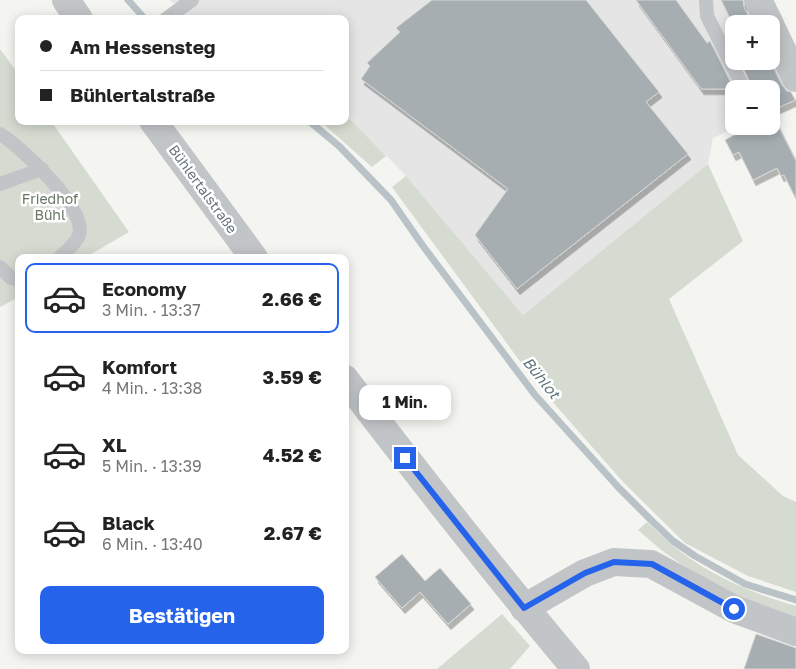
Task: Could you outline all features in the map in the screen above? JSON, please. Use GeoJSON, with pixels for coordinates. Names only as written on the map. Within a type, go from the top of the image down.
{"type":"FeatureCollection","features":[{"type":"Feature","properties":{"kind":"street"},"geometry":{"type":"LineString","coordinates":[[66,0],[76,15]]}},
{"type":"Feature","properties":{"kind":"street"},"geometry":{"type":"LineString","coordinates":[[758,0],[765,15]]}},
{"type":"Feature","properties":{"kind":"street"},"geometry":{"type":"LineString","coordinates":[[780,45],[796,78]]}},
{"type":"Feature","properties":{"kind":"street","name":"Bühlertalstraße"},"geometry":{"type":"LineString","coordinates":[[156,125],[251,254]]}},
{"type":"Feature","properties":{"kind":"street"},"geometry":{"type":"LineString","coordinates":[[349,384],[417,474],[524,608],[576,669]]}},
{"type":"Feature","properties":{"kind":"street"},"geometry":{"type":"LineString","coordinates":[[524,608],[585,573],[614,562],[652,564],[734,609],[796,632]]}},
{"type":"Feature","properties":{"kind":"lane"},"geometry":{"type":"LineString","coordinates":[[171,15],[192,0]]}},
{"type":"Feature","properties":{"kind":"lane"},"geometry":{"type":"LineString","coordinates":[[706,0],[708,16],[740,80]]}},
{"type":"Feature","properties":{"kind":"lane"},"geometry":{"type":"LineString","coordinates":[[0,134],[23,150],[42,169],[70,205],[80,228],[79,235],[75,242],[62,254]]}},
{"type":"Feature","properties":{"kind":"lane"},"geometry":{"type":"LineString","coordinates":[[0,184],[42,169]]}},
{"type":"Feature","properties":{"kind":"lane"},"geometry":{"type":"LineString","coordinates":[[0,267],[11,278],[15,279]]}},
{"type":"Feature","properties":{"kind":"shaded area"},"geometry":{"type":"Polygon","coordinates":[[[170,0],[747,0],[754,15],[725,15],[725,70],[780,69],[795,100],[780,107],[780,80],[725,80],[725,132],[713,138],[708,164],[523,315],[406,176],[349,118],[349,15],[186,15],[170,0]]]}},
{"type":"Feature","properties":{"kind":"green space","name":"Friedhof Bühl"},"geometry":{"type":"Polygon","coordinates":[[[0,49],[15,70],[15,125],[54,125],[129,232],[91,254],[15,254],[15,299],[0,307],[0,49]]]}},
{"type":"Feature","properties":{"kind":"green space"},"geometry":{"type":"Polygon","coordinates":[[[349,118],[386,156],[372,167],[325,125],[349,125],[349,118]]]}},
{"type":"Feature","properties":{"kind":"green space"},"geometry":{"type":"Polygon","coordinates":[[[708,164],[743,241],[669,299],[738,455],[783,496],[796,502],[796,592],[748,576],[685,543],[624,483],[536,383],[392,187],[406,176],[523,315],[708,164]]]}},
{"type":"Feature","properties":{"kind":"green space"},"geometry":{"type":"Polygon","coordinates":[[[647,522],[680,551],[711,572],[767,597],[796,606],[796,618],[763,607],[731,593],[685,567],[662,551],[638,530],[647,522]]]}},
{"type":"Feature","properties":{"kind":"green space"},"geometry":{"type":"Polygon","coordinates":[[[502,614],[530,646],[510,669],[437,669],[502,614]]]}},
{"type":"Feature","properties":{"kind":"building"},"geometry":{"type":"Polygon","coordinates":[[[432,0],[586,0],[659,92],[646,102],[688,154],[517,289],[475,235],[508,189],[361,79],[370,66],[367,63],[400,32],[396,28],[432,0]]]}},
{"type":"Feature","properties":{"kind":"building"},"geometry":{"type":"Polygon","coordinates":[[[636,0],[676,0],[707,43],[710,41],[730,80],[725,80],[725,89],[701,89],[636,0]]]}},
{"type":"Feature","properties":{"kind":"building"},"geometry":{"type":"Polygon","coordinates":[[[721,0],[743,0],[748,15],[728,15],[721,0]]]}},
{"type":"Feature","properties":{"kind":"building"},"geometry":{"type":"Polygon","coordinates":[[[744,70],[774,70],[780,80],[749,80],[744,70]]]}},
{"type":"Feature","properties":{"kind":"building"},"geometry":{"type":"Polygon","coordinates":[[[780,81],[787,91],[791,92],[795,100],[780,107],[780,81]]]}},
{"type":"Feature","properties":{"kind":"building"},"geometry":{"type":"Polygon","coordinates":[[[780,129],[796,161],[796,199],[784,175],[781,176],[777,168],[753,180],[739,152],[733,155],[725,140],[734,135],[780,135],[780,129]]]}},
{"type":"Feature","properties":{"kind":"building"},"geometry":{"type":"Polygon","coordinates":[[[402,554],[425,581],[440,568],[471,604],[448,624],[420,592],[402,608],[375,577],[402,554]]]}},
{"type":"Feature","properties":{"kind":"building"},"geometry":{"type":"Polygon","coordinates":[[[756,634],[796,648],[796,669],[744,669],[756,634]]]}},
{"type":"Feature","properties":{"kind":"waterway","name":"Bühlot"},"geometry":{"type":"LineString","coordinates":[[128,0],[141,15]]}},
{"type":"Feature","properties":{"kind":"waterway","name":"Bühlot"},"geometry":{"type":"LineString","coordinates":[[314,125],[339,146],[391,200],[423,246],[535,395],[619,488],[653,522],[673,541],[695,556],[745,584],[796,600]]}},
{"type":"Feature","properties":{"kind":"route"},"geometry":{"type":"LineString","coordinates":[[405,458],[524,608],[585,573],[614,562],[652,564],[734,609]]}}]}
